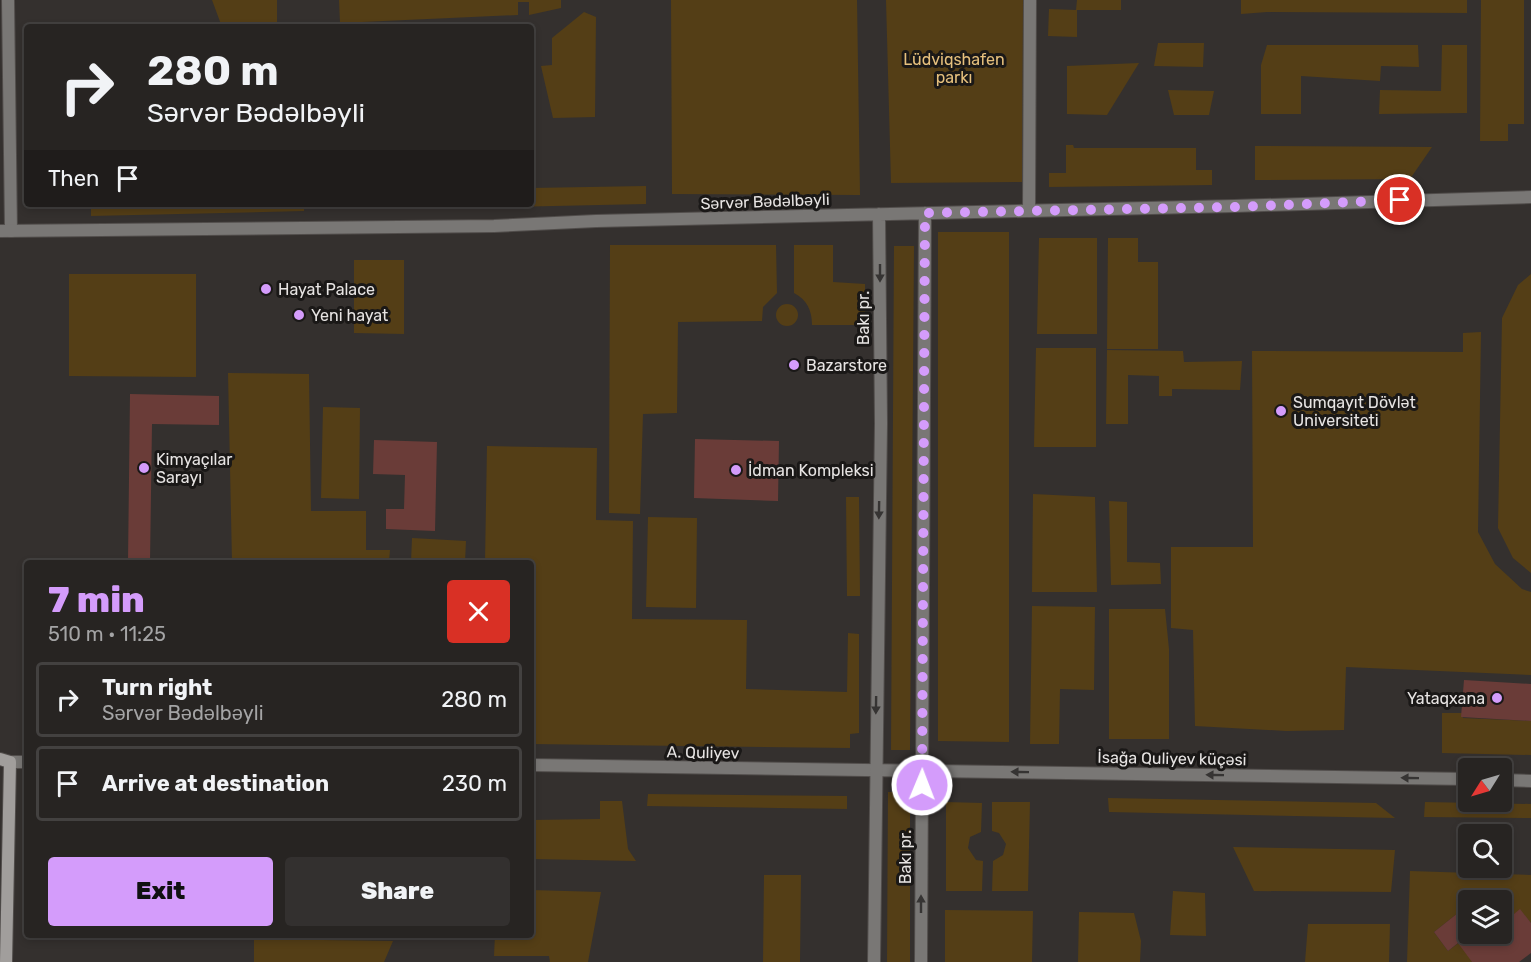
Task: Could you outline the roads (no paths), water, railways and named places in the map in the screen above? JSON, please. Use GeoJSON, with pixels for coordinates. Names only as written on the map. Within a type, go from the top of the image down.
{"type":"FeatureCollection","features":[{"type":"Feature","properties":{"kind":"main road"},"geometry":{"type":"LineString","coordinates":[[5,760],[6,962]]}},
{"type":"Feature","properties":{"kind":"street"},"geometry":{"type":"LineString","coordinates":[[6,231],[8,0]]}},
{"type":"Feature","properties":{"kind":"street"},"geometry":{"type":"LineString","coordinates":[[1029,211],[1030,0]]}},
{"type":"Feature","properties":{"kind":"street","name":"Sərvər Bədəlbəyli"},"geometry":{"type":"LineString","coordinates":[[6,231],[494,226],[596,221],[1531,197]]}},
{"type":"Feature","properties":{"kind":"street","name":"Bakı pr."},"geometry":{"type":"LineString","coordinates":[[921,962],[925,213]]}},
{"type":"Feature","properties":{"kind":"street","name":"Bakı pr."},"geometry":{"type":"LineString","coordinates":[[874,962],[881,423],[879,214]]}},
{"type":"Feature","properties":{"kind":"street"},"geometry":{"type":"LineString","coordinates":[[5,760],[24,762]]}},
{"type":"Feature","properties":{"kind":"street","name":"A. Quliyev"},"geometry":{"type":"LineString","coordinates":[[534,765],[875,772]]}},
{"type":"Feature","properties":{"kind":"street","name":"İsağa Quliyev küçəsi"},"geometry":{"type":"LineString","coordinates":[[875,772],[1458,779]]}},
{"type":"Feature","properties":{"kind":"street"},"geometry":{"type":"LineString","coordinates":[[1512,780],[1531,781]]}},
{"type":"Feature","properties":{"kind":"place","name":"Hayat Palace"},"geometry":{"type":"Point","coordinates":[266,289]}},
{"type":"Feature","properties":{"kind":"place","name":"Yeni hayat"},"geometry":{"type":"Point","coordinates":[299,315]}},
{"type":"Feature","properties":{"kind":"place","name":"Bazarstore"},"geometry":{"type":"Point","coordinates":[794,365]}},
{"type":"Feature","properties":{"kind":"place","name":"Sumqayıt Dövlət Universiteti"},"geometry":{"type":"Point","coordinates":[1281,411]}},
{"type":"Feature","properties":{"kind":"place","name":"Kimyaçılar Sarayı"},"geometry":{"type":"Point","coordinates":[144,468]}},
{"type":"Feature","properties":{"kind":"place","name":"İdman Kompleksi"},"geometry":{"type":"Point","coordinates":[736,470]}},
{"type":"Feature","properties":{"kind":"place","name":"Yataqxana"},"geometry":{"type":"Point","coordinates":[1497,698]}},
{"type":"Feature","properties":{"kind":"park label","name":"Lüdviqshafen parkı"},"geometry":{"type":"Point","coordinates":[954,68]}}]}
